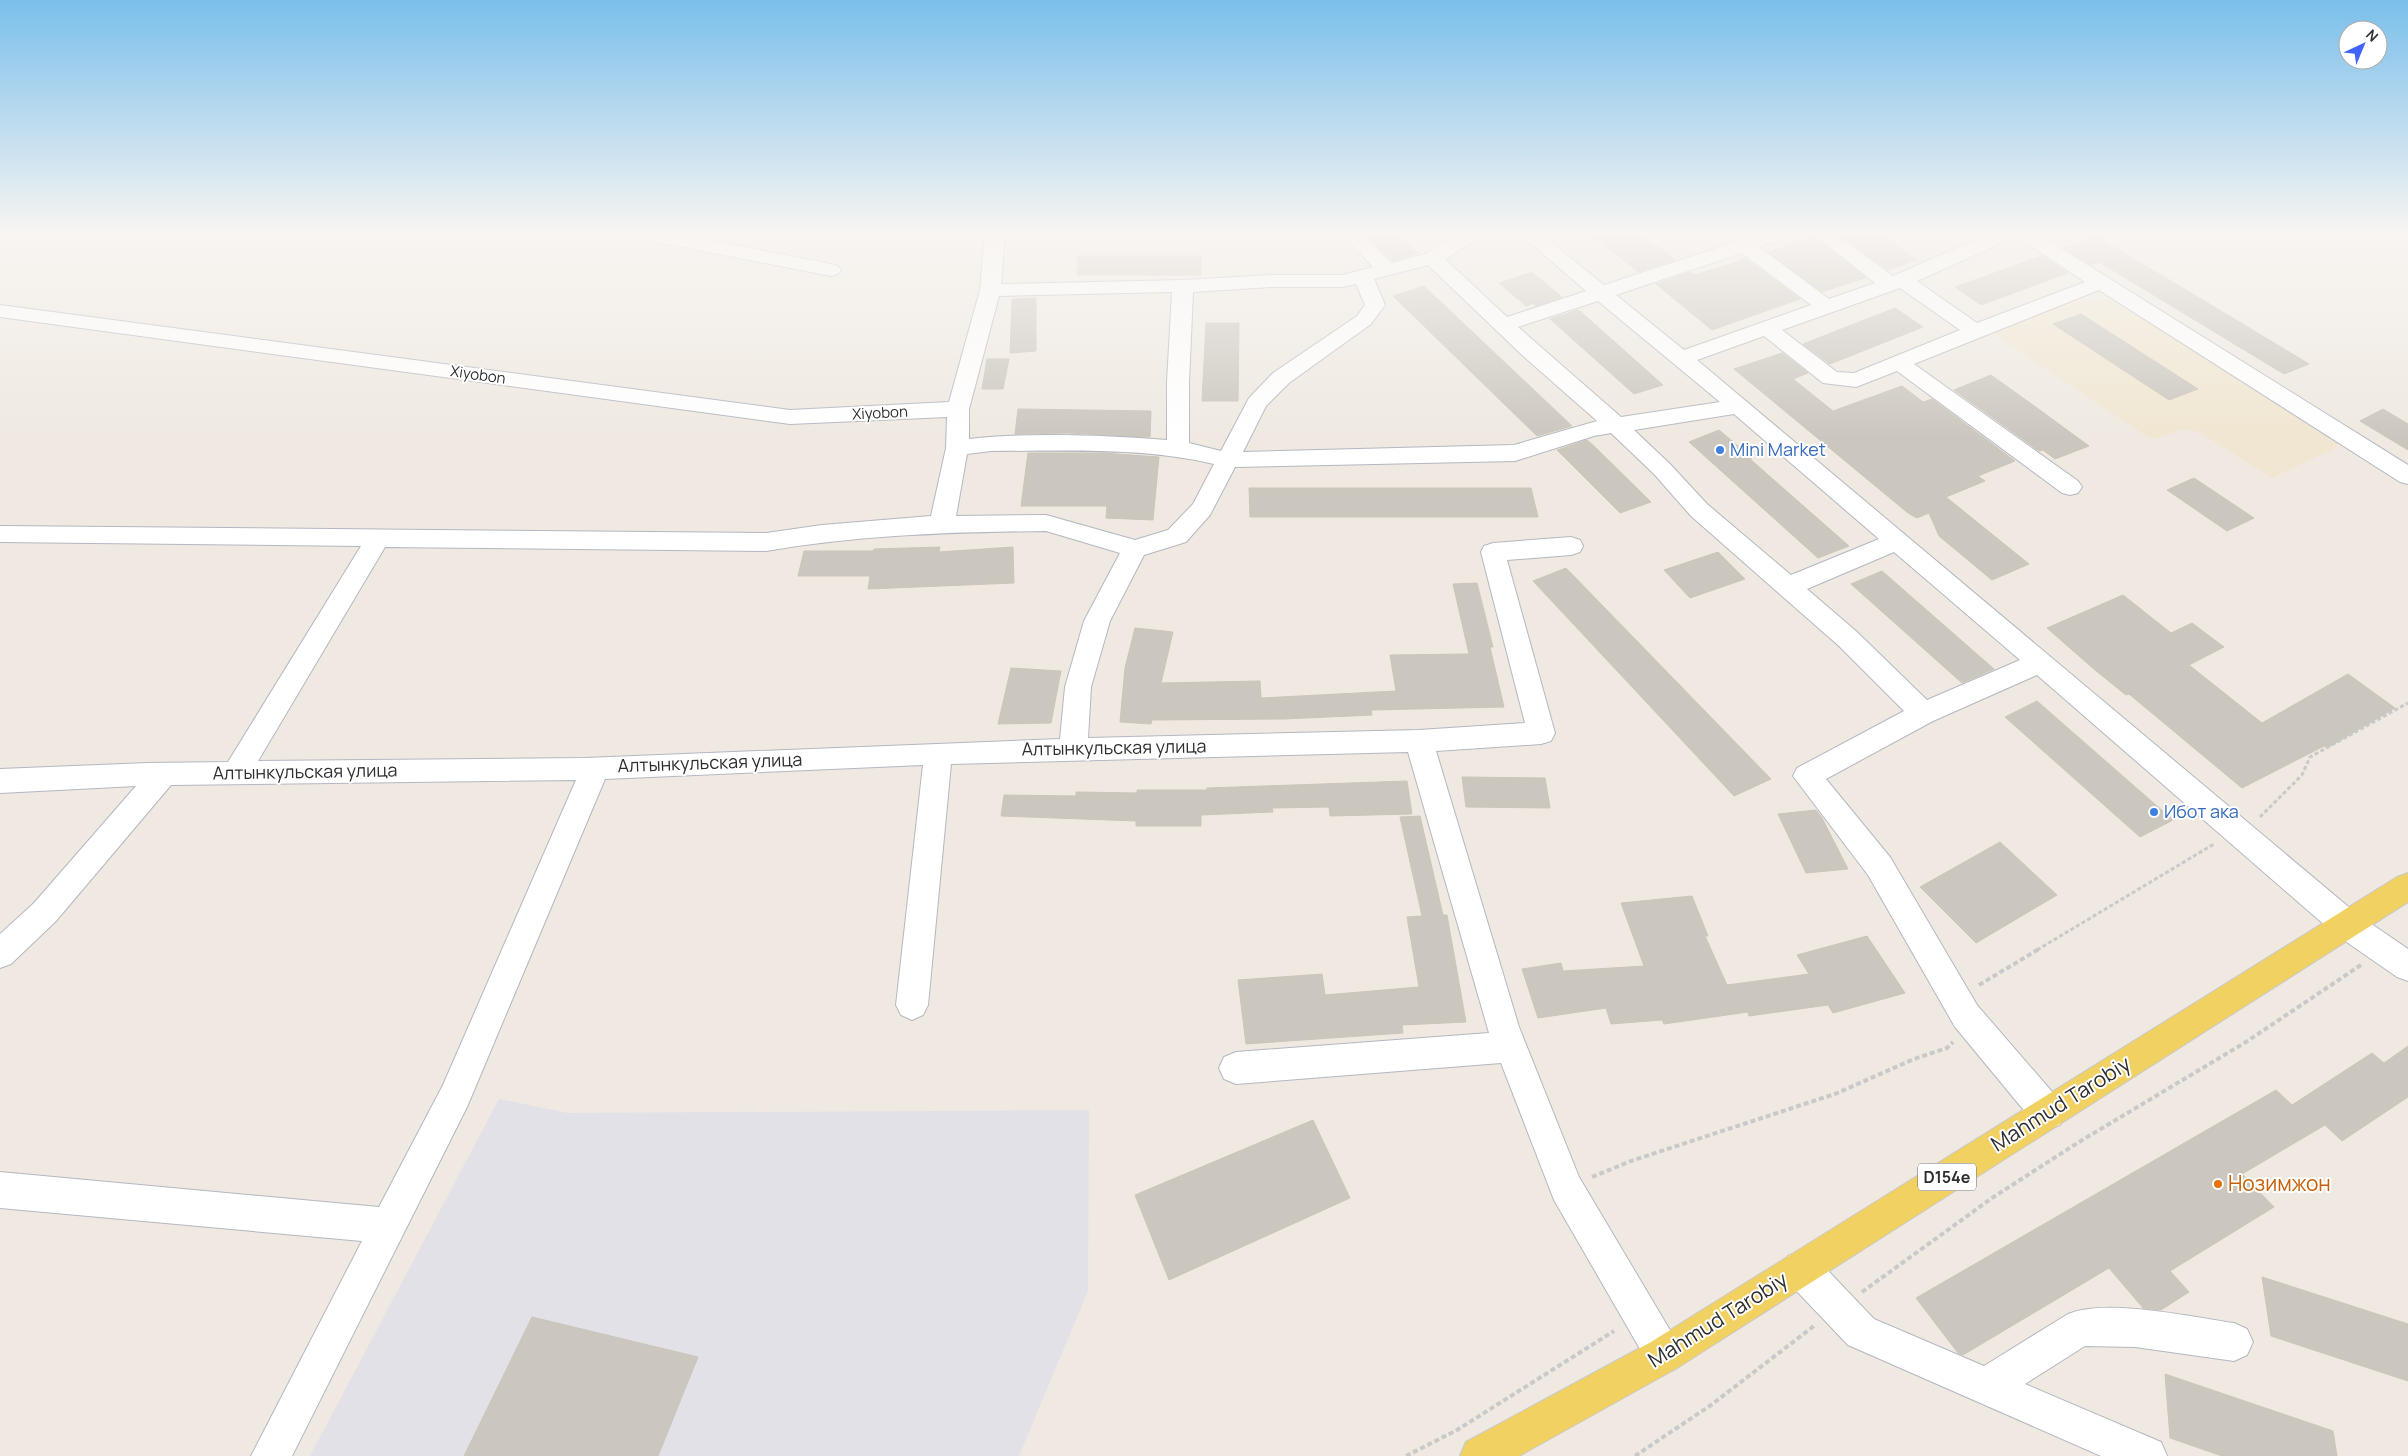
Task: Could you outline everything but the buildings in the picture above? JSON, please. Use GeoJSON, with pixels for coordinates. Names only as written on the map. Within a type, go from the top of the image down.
{"type":"FeatureCollection","features":[{"type":"Feature","properties":{"kind":"main road","name":"Mahmud Tarobiy"},"geometry":{"type":"LineString","coordinates":[[1480,1456],[1664,1355],[2408,886]]}},
{"type":"Feature","properties":{"kind":"street"},"geometry":{"type":"LineString","coordinates":[[942,524],[957,448],[958,409],[987,302]]}},
{"type":"Feature","properties":{"kind":"street"},"geometry":{"type":"LineString","coordinates":[[1178,448],[1178,382],[1182,302]]}},
{"type":"Feature","properties":{"kind":"street"},"geometry":{"type":"LineString","coordinates":[[0,534],[766,542],[822,533],[942,524],[1046,523],[1135,549],[1177,536],[1202,509],[1257,403],[1281,378],[1364,320],[1375,306],[1373,302]]}},
{"type":"Feature","properties":{"kind":"street"},"geometry":{"type":"LineString","coordinates":[[1479,302],[1616,425],[1662,469],[1699,510],[1848,639],[1923,713]]}},
{"type":"Feature","properties":{"kind":"street"},"geometry":{"type":"LineString","coordinates":[[1504,325],[1574,302]]}},
{"type":"Feature","properties":{"kind":"street"},"geometry":{"type":"LineString","coordinates":[[1612,302],[1683,358],[2346,924],[2408,967]]}},
{"type":"Feature","properties":{"kind":"street"},"geometry":{"type":"LineString","coordinates":[[1819,302],[1826,307]]}},
{"type":"Feature","properties":{"kind":"street"},"geometry":{"type":"LineString","coordinates":[[1683,358],[1840,302]]}},
{"type":"Feature","properties":{"kind":"street"},"geometry":{"type":"LineString","coordinates":[[1928,302],[1975,331]]}},
{"type":"Feature","properties":{"kind":"street"},"geometry":{"type":"LineString","coordinates":[[1767,328],[1831,378],[1856,380],[2049,302]]}},
{"type":"Feature","properties":{"kind":"street"},"geometry":{"type":"LineString","coordinates":[[2132,302],[2408,476]]}},
{"type":"Feature","properties":{"kind":"street","name":"Xiyobon"},"geometry":{"type":"LineString","coordinates":[[0,311],[790,417],[958,409]]}},
{"type":"Feature","properties":{"kind":"street"},"geometry":{"type":"LineString","coordinates":[[1898,362],[2070,487]]}},
{"type":"Feature","properties":{"kind":"street"},"geometry":{"type":"LineString","coordinates":[[957,448],[991,444],[1123,444],[1178,448],[1228,460],[1516,453],[1592,429],[1739,406]]}},
{"type":"Feature","properties":{"kind":"street"},"geometry":{"type":"LineString","coordinates":[[236,773],[378,538]]}},
{"type":"Feature","properties":{"kind":"street"},"geometry":{"type":"LineString","coordinates":[[1787,587],[1897,541]]}},
{"type":"Feature","properties":{"kind":"street","name":"Алтынкульская улица"},"geometry":{"type":"LineString","coordinates":[[0,781],[164,774],[596,768],[938,753],[1419,740],[1542,732],[1493,552],[1571,546]]}},
{"type":"Feature","properties":{"kind":"street"},"geometry":{"type":"LineString","coordinates":[[1074,750],[1078,687],[1097,621],[1135,549]]}},
{"type":"Feature","properties":{"kind":"street"},"geometry":{"type":"LineString","coordinates":[[2039,663],[1962,698],[1923,713],[1807,776],[1879,866],[1966,1016],[2048,1113]]}},
{"type":"Feature","properties":{"kind":"street"},"geometry":{"type":"LineString","coordinates":[[1419,740],[1502,1027],[1566,1188],[1664,1355]]}},
{"type":"Feature","properties":{"kind":"street"},"geometry":{"type":"LineString","coordinates":[[912,1005],[938,753]]}},
{"type":"Feature","properties":{"kind":"street"},"geometry":{"type":"LineString","coordinates":[[271,1456],[455,1096],[596,768]]}},
{"type":"Feature","properties":{"kind":"street"},"geometry":{"type":"LineString","coordinates":[[0,954],[45,912],[164,774]]}},
{"type":"Feature","properties":{"kind":"street"},"geometry":{"type":"LineString","coordinates":[[1236,1068],[1511,1047]]}},
{"type":"Feature","properties":{"kind":"street"},"geometry":{"type":"LineString","coordinates":[[0,1190],[388,1226]]}},
{"type":"Feature","properties":{"kind":"street"},"geometry":{"type":"LineString","coordinates":[[1800,1269],[1861,1332],[2147,1456]]}},
{"type":"Feature","properties":{"kind":"street"},"geometry":{"type":"LineString","coordinates":[[1987,1386],[2081,1327],[2135,1328],[2234,1342]]}},
{"type":"Feature","properties":{"kind":"path"},"geometry":{"type":"LineString","coordinates":[[1566,1188],[1640,1158],[1834,1094],[1914,1059],[1948,1048],[1958,1037],[1960,995],[2270,810],[2280,796],[2300,780],[2308,767],[2310,757],[2408,703]]}},
{"type":"Feature","properties":{"kind":"path"},"geometry":{"type":"LineString","coordinates":[[1635,1456],[1712,1405],[1838,1309],[1992,1198],[2079,1142],[2246,1042],[2383,950]]}},
{"type":"Feature","properties":{"kind":"path"},"geometry":{"type":"LineString","coordinates":[[1406,1456],[1457,1430],[1614,1331]]}},
{"type":"Feature","properties":{"kind":"shaded area"},"geometry":{"type":"Polygon","coordinates":[[[2077,302],[2114,302],[2337,443],[2337,447],[2272,478],[2199,432],[2184,429],[2154,439],[2145,435],[1996,336],[1995,331],[2077,302]]]}},
{"type":"Feature","properties":{"kind":"shaded area"},"geometry":{"type":"Polygon","coordinates":[[[499,1099],[568,1113],[1089,1110],[1088,1291],[1019,1456],[310,1456],[499,1099]]]}},
{"type":"Feature","properties":{"kind":"place","name":"Mini Market"},"geometry":{"type":"Point","coordinates":[1720,450]}},
{"type":"Feature","properties":{"kind":"place","name":"Ибот ака"},"geometry":{"type":"Point","coordinates":[2154,812]}},
{"type":"Feature","properties":{"kind":"place","name":"Нозимжон"},"geometry":{"type":"Point","coordinates":[2218,1184]}}]}
